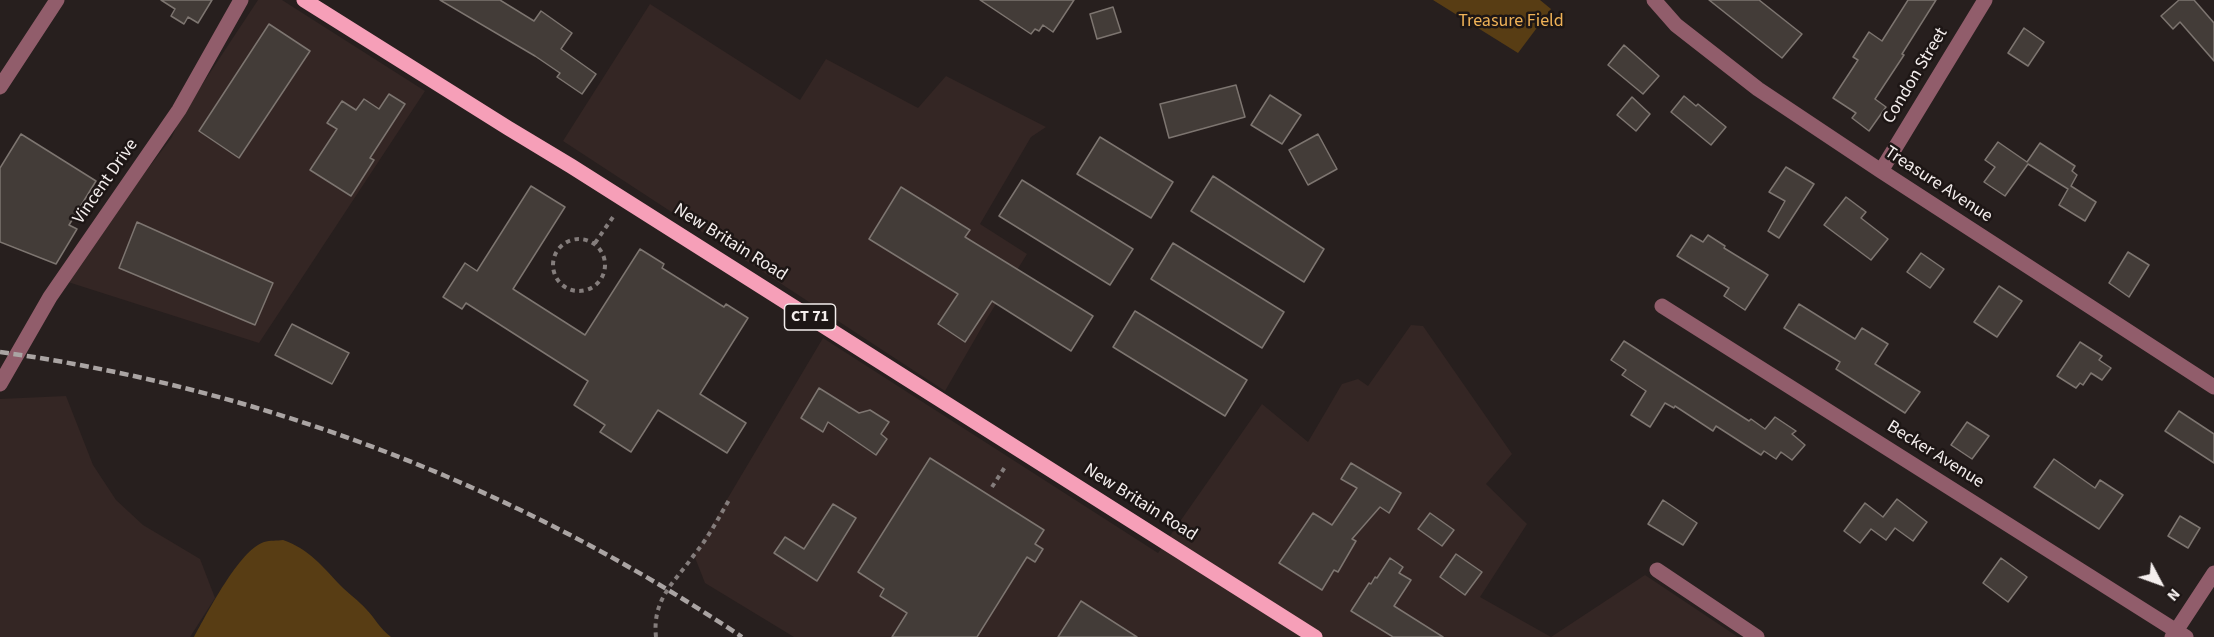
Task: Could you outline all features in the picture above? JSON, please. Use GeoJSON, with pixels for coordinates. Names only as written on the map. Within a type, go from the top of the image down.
{"type":"FeatureCollection","features":[{"type":"Feature","properties":{"kind":"main road","name":"New Britain Road"},"geometry":{"type":"LineString","coordinates":[[304,0],[508,129],[571,166],[1315,637]]}},
{"type":"Feature","properties":{"kind":"street"},"geometry":{"type":"LineString","coordinates":[[0,87],[57,0]]}},
{"type":"Feature","properties":{"kind":"street","name":"Vincent Drive"},"geometry":{"type":"LineString","coordinates":[[0,384],[50,297],[179,110],[241,0]]}},
{"type":"Feature","properties":{"kind":"street","name":"Treasure Avenue"},"geometry":{"type":"LineString","coordinates":[[1654,0],[1676,25],[1758,89],[2214,387]]}},
{"type":"Feature","properties":{"kind":"street","name":"Condon Street"},"geometry":{"type":"LineString","coordinates":[[1881,171],[1986,0]]}},
{"type":"Feature","properties":{"kind":"street","name":"Becker Avenue"},"geometry":{"type":"LineString","coordinates":[[1662,306],[2178,635]]}},
{"type":"Feature","properties":{"kind":"street"},"geometry":{"type":"LineString","coordinates":[[1657,570],[1757,637]]}},
{"type":"Feature","properties":{"kind":"street"},"geometry":{"type":"LineString","coordinates":[[2178,635],[2214,573]]}},
{"type":"Feature","properties":{"kind":"path"},"geometry":{"type":"LineString","coordinates":[[595,243],[613,217]]}},
{"type":"Feature","properties":{"kind":"path"},"geometry":{"type":"LineString","coordinates":[[577,238],[595,243],[604,256],[606,264],[601,280],[594,286],[579,291],[562,285],[553,270],[553,261],[561,246],[568,240],[577,238]]}},
{"type":"Feature","properties":{"kind":"path"},"geometry":{"type":"LineString","coordinates":[[992,487],[1005,467]]}},
{"type":"Feature","properties":{"kind":"path"},"geometry":{"type":"LineString","coordinates":[[656,637],[657,615],[667,588],[716,524],[729,500]]}},
{"type":"Feature","properties":{"kind":"shaded area"},"geometry":{"type":"Polygon","coordinates":[[[258,0],[282,0],[425,91],[259,343],[68,282],[125,199],[172,137],[180,118],[258,0]]]}},
{"type":"Feature","properties":{"kind":"shaded area"},"geometry":{"type":"Polygon","coordinates":[[[650,4],[800,100],[826,59],[918,108],[946,76],[1046,127],[1031,137],[980,224],[1027,254],[945,391],[563,141],[650,4]]]}},
{"type":"Feature","properties":{"kind":"shaded area"},"geometry":{"type":"Polygon","coordinates":[[[1411,325],[1423,326],[1512,454],[1486,484],[1527,524],[1480,597],[1551,637],[794,637],[705,583],[694,555],[823,338],[1158,553],[1262,404],[1308,442],[1342,384],[1358,379],[1368,386],[1411,325]]]}},
{"type":"Feature","properties":{"kind":"shaded area"},"geometry":{"type":"Polygon","coordinates":[[[66,396],[93,465],[116,500],[143,525],[200,559],[215,598],[190,637],[0,637],[0,399],[66,396]]]}},
{"type":"Feature","properties":{"kind":"shaded area"},"geometry":{"type":"Polygon","coordinates":[[[1645,575],[1738,637],[1551,637],[1645,575]]]}},
{"type":"Feature","properties":{"kind":"green space","name":"Treasure Field"},"geometry":{"type":"Polygon","coordinates":[[[1433,0],[1540,0],[1551,9],[1518,53],[1433,0]]]}},
{"type":"Feature","properties":{"kind":"green space"},"geometry":{"type":"Polygon","coordinates":[[[283,540],[300,548],[315,559],[391,637],[194,637],[215,599],[244,557],[254,547],[264,542],[283,540]]]}},
{"type":"Feature","properties":{"kind":"building"},"geometry":{"type":"Polygon","coordinates":[[[161,0],[212,0],[198,23],[188,17],[184,24],[171,16],[175,9],[161,0]]]}},
{"type":"Feature","properties":{"kind":"building"},"geometry":{"type":"Polygon","coordinates":[[[440,0],[500,0],[534,21],[541,11],[572,33],[561,49],[596,74],[582,94],[557,77],[560,73],[535,56],[440,0]]]}},
{"type":"Feature","properties":{"kind":"building"},"geometry":{"type":"Polygon","coordinates":[[[980,0],[1074,0],[1053,32],[1043,25],[1039,31],[1035,29],[1031,34],[980,0]]]}},
{"type":"Feature","properties":{"kind":"building"},"geometry":{"type":"Polygon","coordinates":[[[1709,0],[1759,0],[1802,34],[1782,58],[1709,0]]]}},
{"type":"Feature","properties":{"kind":"building"},"geometry":{"type":"Polygon","coordinates":[[[1908,0],[1936,0],[1875,99],[1886,107],[1869,131],[1852,118],[1856,113],[1833,98],[1858,60],[1853,57],[1869,32],[1882,41],[1908,0]]]}},
{"type":"Feature","properties":{"kind":"building"},"geometry":{"type":"Polygon","coordinates":[[[2179,0],[2194,0],[2214,23],[2214,61],[2180,22],[2173,29],[2161,16],[2179,0]]]}},
{"type":"Feature","properties":{"kind":"building"},"geometry":{"type":"Polygon","coordinates":[[[1113,7],[1121,32],[1097,39],[1090,14],[1113,7]]]}},
{"type":"Feature","properties":{"kind":"building"},"geometry":{"type":"Polygon","coordinates":[[[269,24],[310,51],[239,158],[199,131],[269,24]]]}},
{"type":"Feature","properties":{"kind":"building"},"geometry":{"type":"Polygon","coordinates":[[[2024,28],[2044,42],[2028,66],[2008,53],[2024,28]]]}},
{"type":"Feature","properties":{"kind":"building"},"geometry":{"type":"Polygon","coordinates":[[[1624,45],[1659,76],[1643,94],[1608,65],[1624,45]]]}},
{"type":"Feature","properties":{"kind":"building"},"geometry":{"type":"Polygon","coordinates":[[[1236,85],[1245,117],[1169,138],[1160,104],[1236,85]]]}},
{"type":"Feature","properties":{"kind":"building"},"geometry":{"type":"Polygon","coordinates":[[[389,94],[405,104],[370,158],[374,160],[351,196],[310,170],[337,129],[327,123],[342,101],[356,110],[364,99],[379,109],[389,94]]]}},
{"type":"Feature","properties":{"kind":"building"},"geometry":{"type":"Polygon","coordinates":[[[1270,95],[1301,115],[1282,144],[1251,125],[1270,95]]]}},
{"type":"Feature","properties":{"kind":"building"},"geometry":{"type":"Polygon","coordinates":[[[1684,96],[1696,106],[1698,104],[1726,127],[1711,145],[1671,112],[1684,96]]]}},
{"type":"Feature","properties":{"kind":"building"},"geometry":{"type":"Polygon","coordinates":[[[1632,97],[1650,114],[1636,131],[1617,115],[1632,97]]]}},
{"type":"Feature","properties":{"kind":"building"},"geometry":{"type":"Polygon","coordinates":[[[21,134],[96,181],[69,225],[77,229],[56,264],[0,242],[0,168],[21,134]]]}},
{"type":"Feature","properties":{"kind":"building"},"geometry":{"type":"Polygon","coordinates":[[[1318,134],[1337,169],[1308,185],[1289,150],[1318,134]]]}},
{"type":"Feature","properties":{"kind":"building"},"geometry":{"type":"Polygon","coordinates":[[[1100,137],[1173,182],[1151,218],[1077,174],[1100,137]]]}},
{"type":"Feature","properties":{"kind":"building"},"geometry":{"type":"Polygon","coordinates":[[[1998,142],[2027,162],[2040,143],[2075,166],[2072,171],[2077,175],[2071,186],[2096,202],[2085,221],[2059,205],[2068,189],[2028,164],[2005,196],[1984,182],[1995,167],[1985,160],[1998,142]]]}},
{"type":"Feature","properties":{"kind":"building"},"geometry":{"type":"Polygon","coordinates":[[[1786,167],[1814,184],[1779,238],[1768,231],[1785,201],[1769,192],[1786,167]]]}},
{"type":"Feature","properties":{"kind":"building"},"geometry":{"type":"Polygon","coordinates":[[[1213,176],[1324,249],[1304,282],[1191,211],[1213,176]]]}},
{"type":"Feature","properties":{"kind":"building"},"geometry":{"type":"Polygon","coordinates":[[[1022,180],[1133,249],[1110,285],[999,216],[1022,180]]]}},
{"type":"Feature","properties":{"kind":"building"},"geometry":{"type":"Polygon","coordinates":[[[531,186],[565,207],[513,289],[585,335],[640,249],[664,264],[662,268],[724,307],[726,304],[748,318],[700,394],[746,423],[727,453],[658,410],[631,452],[600,432],[605,425],[574,405],[588,381],[466,303],[462,309],[443,297],[465,263],[477,271],[531,186]]]}},
{"type":"Feature","properties":{"kind":"building"},"geometry":{"type":"Polygon","coordinates":[[[901,187],[970,230],[965,237],[1093,316],[1071,351],[992,301],[965,342],[938,324],[958,294],[869,239],[901,187]]]}},
{"type":"Feature","properties":{"kind":"building"},"geometry":{"type":"Polygon","coordinates":[[[1846,197],[1866,212],[1861,218],[1888,239],[1871,260],[1824,225],[1846,197]]]}},
{"type":"Feature","properties":{"kind":"building"},"geometry":{"type":"Polygon","coordinates":[[[137,222],[273,283],[255,325],[119,268],[137,222]]]}},
{"type":"Feature","properties":{"kind":"building"},"geometry":{"type":"Polygon","coordinates":[[[1691,235],[1703,242],[1708,235],[1725,246],[1724,248],[1768,275],[1745,310],[1724,296],[1729,288],[1677,256],[1691,235]]]}},
{"type":"Feature","properties":{"kind":"building"},"geometry":{"type":"Polygon","coordinates":[[[1173,243],[1284,312],[1262,348],[1151,279],[1173,243]]]}},
{"type":"Feature","properties":{"kind":"building"},"geometry":{"type":"Polygon","coordinates":[[[2128,252],[2149,265],[2129,297],[2109,283],[2128,252]]]}},
{"type":"Feature","properties":{"kind":"building"},"geometry":{"type":"Polygon","coordinates":[[[1921,253],[1944,269],[1930,288],[1907,272],[1921,253]]]}},
{"type":"Feature","properties":{"kind":"building"},"geometry":{"type":"Polygon","coordinates":[[[1999,286],[2022,301],[1997,337],[1974,322],[1999,286]]]}},
{"type":"Feature","properties":{"kind":"building"},"geometry":{"type":"Polygon","coordinates":[[[1799,304],[1855,339],[1862,328],[1888,344],[1875,364],[1920,392],[1905,413],[1836,369],[1840,362],[1784,328],[1799,304]]]}},
{"type":"Feature","properties":{"kind":"building"},"geometry":{"type":"Polygon","coordinates":[[[1135,311],[1247,380],[1225,416],[1113,347],[1135,311]]]}},
{"type":"Feature","properties":{"kind":"building"},"geometry":{"type":"Polygon","coordinates":[[[292,324],[349,353],[332,384],[275,355],[292,324]]]}},
{"type":"Feature","properties":{"kind":"building"},"geometry":{"type":"Polygon","coordinates":[[[1624,341],[1749,421],[1751,419],[1765,429],[1775,417],[1796,431],[1792,434],[1805,445],[1792,460],[1781,452],[1776,459],[1764,451],[1761,455],[1716,426],[1713,431],[1675,406],[1674,408],[1665,403],[1650,427],[1631,415],[1646,391],[1622,375],[1626,370],[1611,360],[1624,341]]]}},
{"type":"Feature","properties":{"kind":"building"},"geometry":{"type":"Polygon","coordinates":[[[2080,342],[2102,356],[2099,360],[2111,368],[2102,380],[2091,373],[2083,385],[2080,383],[2076,388],[2057,376],[2080,342]]]}},
{"type":"Feature","properties":{"kind":"building"},"geometry":{"type":"Polygon","coordinates":[[[819,388],[859,413],[870,410],[889,422],[881,434],[887,439],[876,455],[828,422],[823,432],[801,418],[819,388]]]}},
{"type":"Feature","properties":{"kind":"building"},"geometry":{"type":"Polygon","coordinates":[[[2179,411],[2214,434],[2214,463],[2165,431],[2179,411]]]}},
{"type":"Feature","properties":{"kind":"building"},"geometry":{"type":"Polygon","coordinates":[[[1967,422],[1989,436],[1972,459],[1951,445],[1967,422]]]}},
{"type":"Feature","properties":{"kind":"building"},"geometry":{"type":"Polygon","coordinates":[[[930,458],[1044,530],[1035,544],[1043,549],[1035,562],[1027,557],[977,637],[892,637],[907,613],[880,596],[884,589],[858,572],[930,458]]]}},
{"type":"Feature","properties":{"kind":"building"},"geometry":{"type":"Polygon","coordinates":[[[2054,459],[2095,488],[2100,480],[2123,495],[2099,529],[2034,487],[2054,459]]]}},
{"type":"Feature","properties":{"kind":"building"},"geometry":{"type":"Polygon","coordinates":[[[1351,463],[1401,493],[1389,513],[1380,507],[1352,539],[1356,541],[1338,572],[1334,570],[1322,590],[1279,563],[1313,513],[1332,525],[1357,488],[1341,479],[1351,463]]]}},
{"type":"Feature","properties":{"kind":"building"},"geometry":{"type":"Polygon","coordinates":[[[1897,499],[1927,522],[1913,541],[1895,528],[1886,540],[1871,529],[1860,543],[1844,531],[1865,503],[1883,517],[1897,499]]]}},
{"type":"Feature","properties":{"kind":"building"},"geometry":{"type":"Polygon","coordinates":[[[1663,500],[1697,523],[1683,545],[1648,524],[1663,500]]]}},
{"type":"Feature","properties":{"kind":"building"},"geometry":{"type":"Polygon","coordinates":[[[833,504],[856,518],[817,581],[774,553],[785,537],[804,549],[833,504]]]}},
{"type":"Feature","properties":{"kind":"building"},"geometry":{"type":"Polygon","coordinates":[[[1430,513],[1454,530],[1442,546],[1418,529],[1430,513]]]}},
{"type":"Feature","properties":{"kind":"building"},"geometry":{"type":"Polygon","coordinates":[[[2180,516],[2200,528],[2188,548],[2168,536],[2180,516]]]}},
{"type":"Feature","properties":{"kind":"building"},"geometry":{"type":"Polygon","coordinates":[[[1456,554],[1482,572],[1465,595],[1440,577],[1456,554]]]}},
{"type":"Feature","properties":{"kind":"building"},"geometry":{"type":"Polygon","coordinates":[[[1390,558],[1403,567],[1399,573],[1411,580],[1394,606],[1443,637],[1393,637],[1351,611],[1369,583],[1371,584],[1375,577],[1377,578],[1390,558]]]}},
{"type":"Feature","properties":{"kind":"building"},"geometry":{"type":"Polygon","coordinates":[[[2001,558],[2027,577],[2008,602],[1983,583],[2001,558]]]}},
{"type":"Feature","properties":{"kind":"building"},"geometry":{"type":"Polygon","coordinates":[[[1081,601],[1137,637],[1058,637],[1081,601]]]}},
{"type":"Feature","properties":{"kind":"railway"},"geometry":{"type":"LineString","coordinates":[[0,352],[99,369],[197,391],[293,419],[388,452],[480,491],[570,535],[657,583],[742,637]]}}]}
